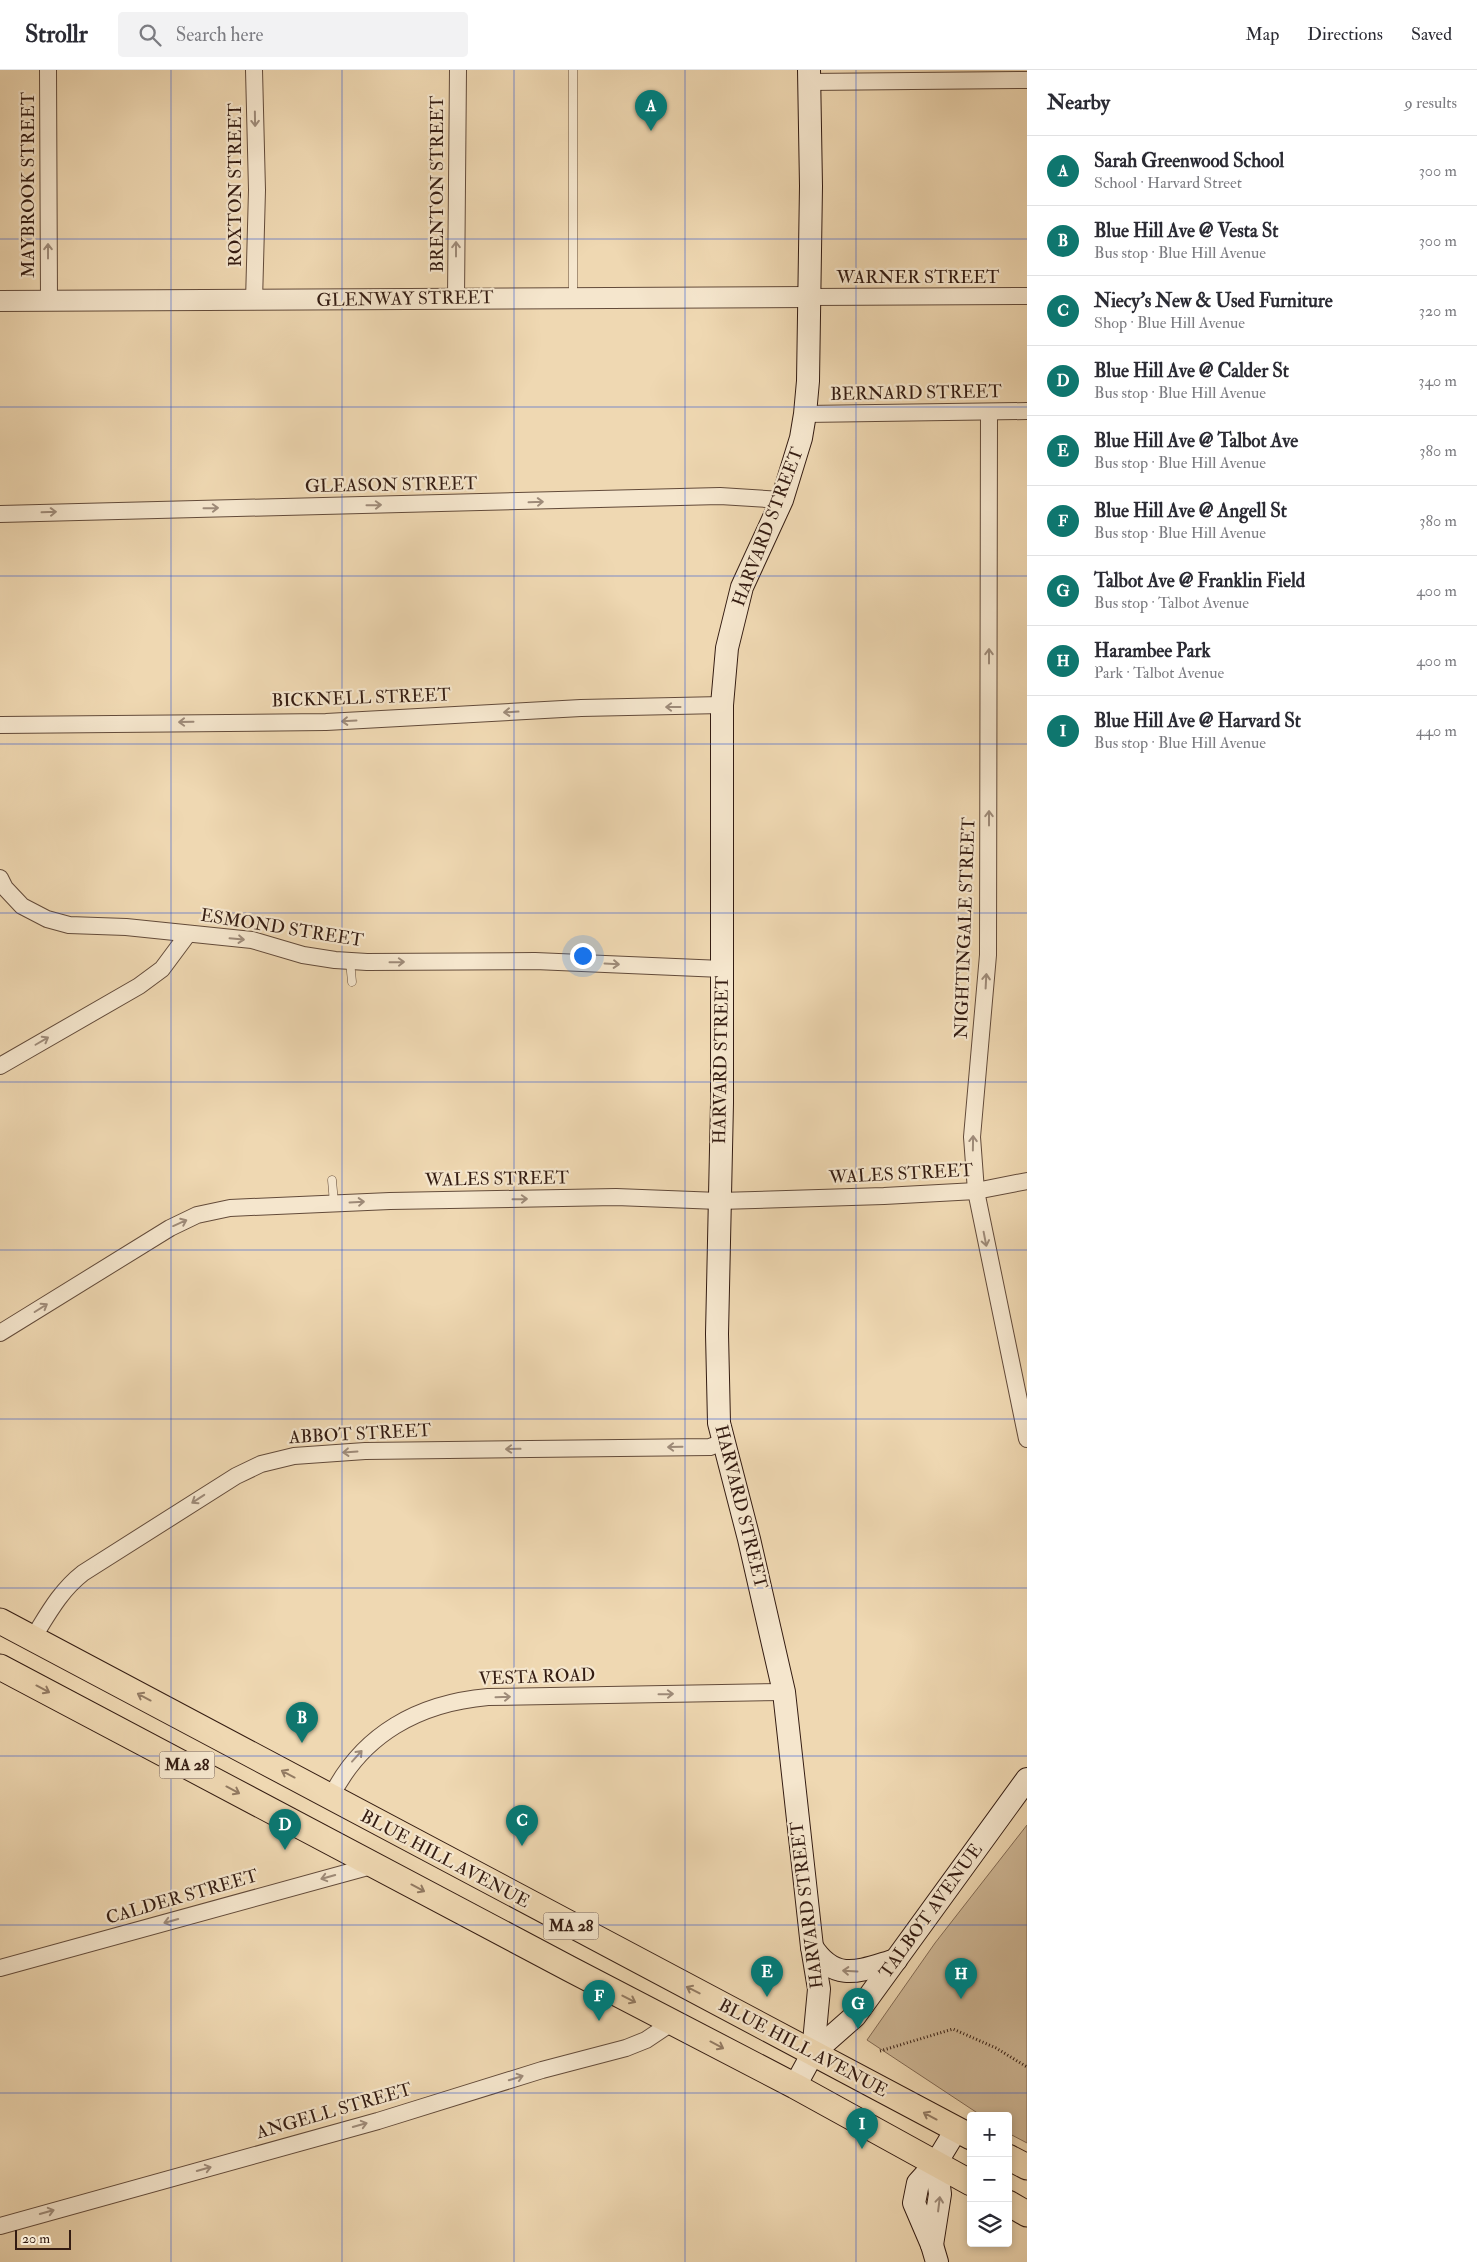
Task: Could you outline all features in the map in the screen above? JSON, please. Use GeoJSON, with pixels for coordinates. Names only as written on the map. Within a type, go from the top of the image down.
{"type":"FeatureCollection","features":[{"type":"Feature","properties":{"kind":"main road","name":"HARVARD STREET"},"geometry":{"type":"LineString","coordinates":[[808,76],[810,186],[808,381],[805,414],[801,438],[782,500],[742,587],[727,648],[722,706],[722,969],[717,1334],[719,1423],[749,1539],[784,1692],[812,1947],[819,1989],[813,2053]]}},
{"type":"Feature","properties":{"kind":"main road","name":"BLUE HILL AVENUE"},"geometry":{"type":"LineString","coordinates":[[0,1621],[963,2134]]}},
{"type":"Feature","properties":{"kind":"main road","name":"MA 28"},"geometry":{"type":"LineString","coordinates":[[0,1666],[375,1864],[570,1970],[795,2086],[967,2181]]}},
{"type":"Feature","properties":{"kind":"main road","name":"TALBOT AVENUE"},"geometry":{"type":"LineString","coordinates":[[795,2086],[813,2053],[855,2016],[1027,1779]]}},
{"type":"Feature","properties":{"kind":"main road"},"geometry":{"type":"LineString","coordinates":[[812,1947],[819,1958],[842,1971],[855,1972],[896,1960]]}},
{"type":"Feature","properties":{"kind":"main road"},"geometry":{"type":"LineString","coordinates":[[935,2253],[914,2203],[918,2183],[963,2134]]}},
{"type":"Feature","properties":{"kind":"main road"},"geometry":{"type":"LineString","coordinates":[[1012,2159],[1027,2167]]}},
{"type":"Feature","properties":{"kind":"main road"},"geometry":{"type":"LineString","coordinates":[[1012,2205],[1027,2214]]}},
{"type":"Feature","properties":{"kind":"street","name":"MAYBROOK STREET"},"geometry":{"type":"LineString","coordinates":[[48,70],[48,300]]}},
{"type":"Feature","properties":{"kind":"street","name":"ROXTON STREET"},"geometry":{"type":"LineString","coordinates":[[254,70],[257,190],[254,301]]}},
{"type":"Feature","properties":{"kind":"street","name":"BRENTON STREET"},"geometry":{"type":"LineString","coordinates":[[456,298],[458,70]]}},
{"type":"Feature","properties":{"kind":"street"},"geometry":{"type":"LineString","coordinates":[[808,76],[1027,80]]}},
{"type":"Feature","properties":{"kind":"street","name":"WARNER STREET"},"geometry":{"type":"LineString","coordinates":[[809,297],[1027,296]]}},
{"type":"Feature","properties":{"kind":"street","name":"GLENWAY STREET"},"geometry":{"type":"LineString","coordinates":[[0,301],[809,297]]}},
{"type":"Feature","properties":{"kind":"street","name":"BERNARD STREET"},"geometry":{"type":"LineString","coordinates":[[805,414],[1027,411]]}},
{"type":"Feature","properties":{"kind":"street","name":"NIGHTINGALE STREET"},"geometry":{"type":"LineString","coordinates":[[989,412],[989,900],[984,1019],[972,1137],[976,1191],[1027,1439]]}},
{"type":"Feature","properties":{"kind":"street","name":"GLEASON STREET"},"geometry":{"type":"LineString","coordinates":[[0,514],[720,496],[782,500]]}},
{"type":"Feature","properties":{"kind":"street","name":"BICKNELL STREET"},"geometry":{"type":"LineString","coordinates":[[0,725],[326,722],[581,708],[722,706]]}},
{"type":"Feature","properties":{"kind":"street"},"geometry":{"type":"LineString","coordinates":[[0,878],[5,888],[22,906],[47,919],[69,925],[126,927],[188,934]]}},
{"type":"Feature","properties":{"kind":"street","name":"ESMOND STREET"},"geometry":{"type":"LineString","coordinates":[[0,1066],[139,986],[162,969],[188,934],[252,940],[303,955],[350,961],[535,961],[722,969]]}},
{"type":"Feature","properties":{"kind":"street","name":"WALES STREET"},"geometry":{"type":"LineString","coordinates":[[0,1333],[170,1228],[197,1215],[230,1208],[334,1203],[616,1198],[719,1201],[976,1191],[1027,1181]]}},
{"type":"Feature","properties":{"kind":"street","name":"ABBOT STREET"},"geometry":{"type":"LineString","coordinates":[[33,1638],[54,1603],[72,1582],[83,1573],[218,1487],[261,1464],[294,1456],[365,1451],[710,1447],[723,1442]]}},
{"type":"Feature","properties":{"kind":"street","name":"VESTA ROAD"},"geometry":{"type":"LineString","coordinates":[[331,1797],[346,1769],[367,1745],[397,1725],[446,1704],[488,1697],[784,1692]]}},
{"type":"Feature","properties":{"kind":"street","name":"CALDER STREET"},"geometry":{"type":"LineString","coordinates":[[0,1968],[375,1864]]}},
{"type":"Feature","properties":{"kind":"street","name":"ANGELL STREET"},"geometry":{"type":"LineString","coordinates":[[0,2226],[378,2121],[542,2070],[626,2048],[646,2040],[674,2022]]}},
{"type":"Feature","properties":{"kind":"lane"},"geometry":{"type":"LineString","coordinates":[[573,70],[573,298]]}},
{"type":"Feature","properties":{"kind":"lane"},"geometry":{"type":"LineString","coordinates":[[350,961],[352,982]]}},
{"type":"Feature","properties":{"kind":"lane"},"geometry":{"type":"LineString","coordinates":[[332,1180],[334,1203]]}},
{"type":"Feature","properties":{"kind":"path"},"geometry":{"type":"LineString","coordinates":[[880,2051],[953,2029],[996,2048],[1027,2066]]}},
{"type":"Feature","properties":{"kind":"shaded area"},"geometry":{"type":"Polygon","coordinates":[[[1027,1825],[1027,2143],[1012,2135],[1012,2112],[976,2112],[867,2040],[935,1943],[1027,1825]]]}},
{"type":"Feature","properties":{"kind":"place","name":"Sarah Greenwood School"},"geometry":{"type":"Point","coordinates":[651,131]}},
{"type":"Feature","properties":{"kind":"place","name":"Blue Hill Ave @ Vesta St"},"geometry":{"type":"Point","coordinates":[302,1743]}},
{"type":"Feature","properties":{"kind":"place","name":"Niecy's New & Used Furniture"},"geometry":{"type":"Point","coordinates":[522,1846]}},
{"type":"Feature","properties":{"kind":"place","name":"Blue Hill Ave @ Calder St"},"geometry":{"type":"Point","coordinates":[285,1850]}},
{"type":"Feature","properties":{"kind":"place","name":"Blue Hill Ave @ Talbot Ave"},"geometry":{"type":"Point","coordinates":[767,1997]}},
{"type":"Feature","properties":{"kind":"place","name":"Harambee Park"},"geometry":{"type":"Point","coordinates":[961,1999]}},
{"type":"Feature","properties":{"kind":"place","name":"Blue Hill Ave @ Angell St"},"geometry":{"type":"Point","coordinates":[599,2021]}},
{"type":"Feature","properties":{"kind":"place","name":"Talbot Ave @ Franklin Field"},"geometry":{"type":"Point","coordinates":[858,2029]}},
{"type":"Feature","properties":{"kind":"place","name":"Blue Hill Ave @ Harvard St"},"geometry":{"type":"Point","coordinates":[862,2149]}}]}
